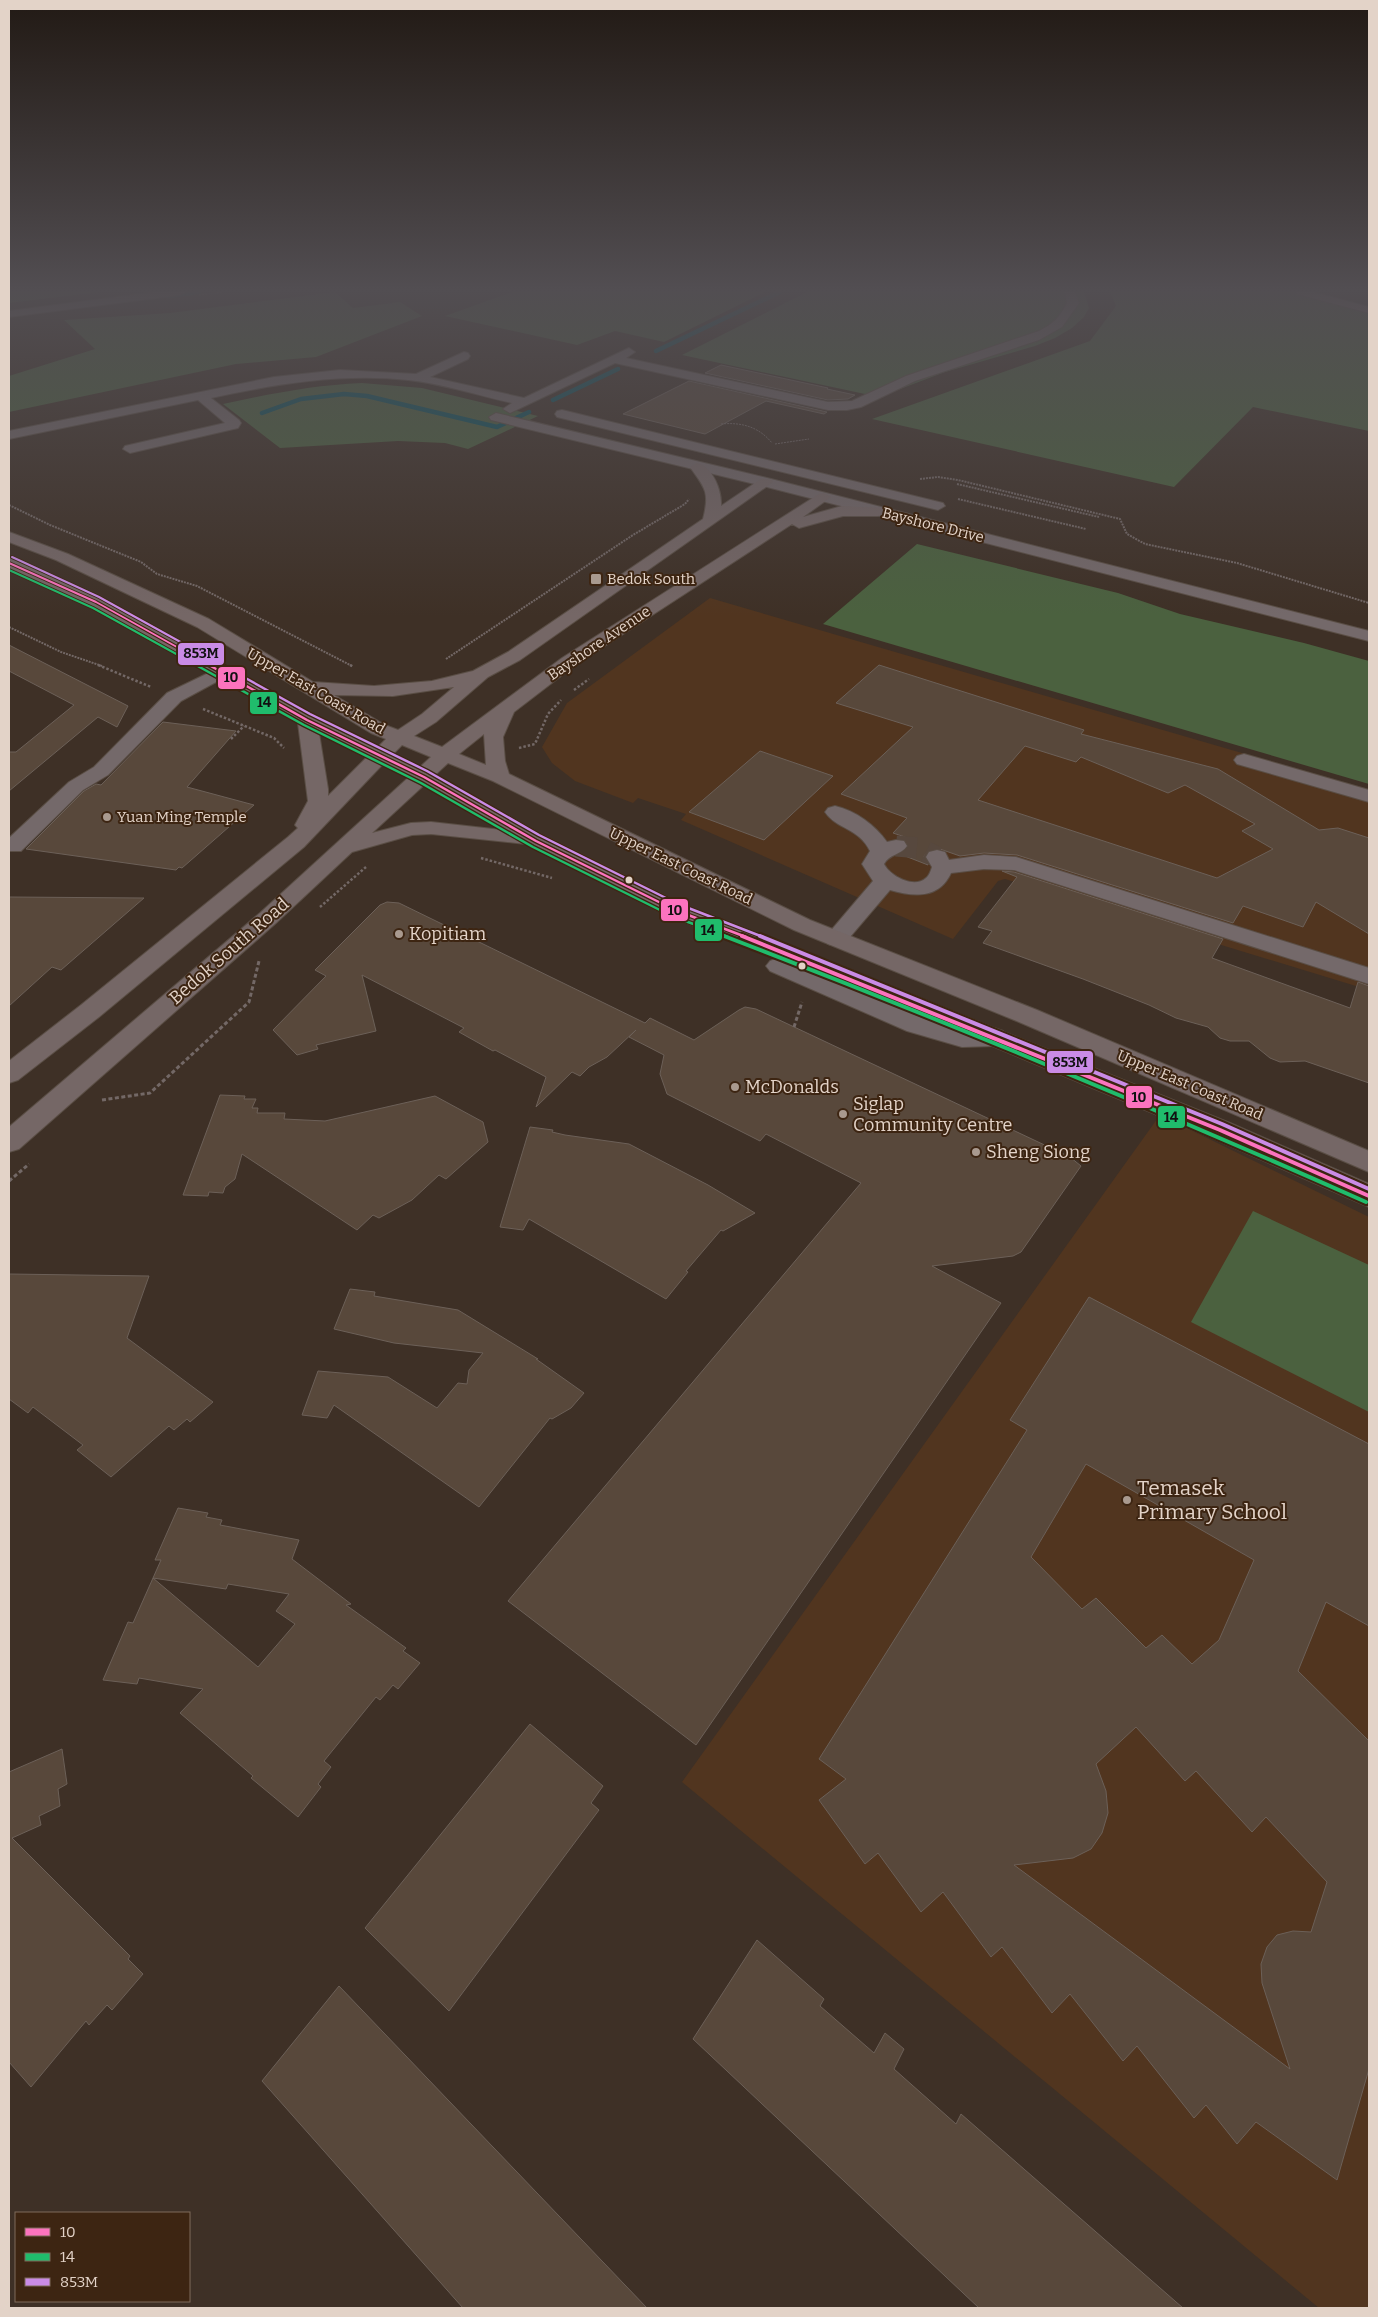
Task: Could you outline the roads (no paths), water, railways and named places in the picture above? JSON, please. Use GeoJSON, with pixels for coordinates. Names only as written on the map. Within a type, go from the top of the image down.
{"type":"FeatureCollection","features":[{"type":"Feature","properties":{"kind":"main road"},"geometry":{"type":"LineString","coordinates":[[697,467],[715,490],[716,502],[710,521]]}},
{"type":"Feature","properties":{"kind":"main road"},"geometry":{"type":"LineString","coordinates":[[311,687],[355,692],[402,692],[451,683],[482,673],[514,656],[766,482]]}},
{"type":"Feature","properties":{"kind":"main road","name":"Bayshore Avenue"},"geometry":{"type":"LineString","coordinates":[[445,755],[568,662],[824,497]]}},
{"type":"Feature","properties":{"kind":"main road","name":"Bayshore Avenue"},"geometry":{"type":"LineString","coordinates":[[759,539],[794,524],[842,511],[878,511]]}},
{"type":"Feature","properties":{"kind":"main road","name":"Upper East Coast Road"},"geometry":{"type":"LineString","coordinates":[[9,537],[62,557],[203,623],[311,687],[342,709],[378,729],[500,777],[681,866],[836,939],[1028,1016],[1369,1162]]}},
{"type":"Feature","properties":{"kind":"main road","name":"Upper East Coast Road"},"geometry":{"type":"LineString","coordinates":[[9,563],[96,602],[223,671],[307,720],[424,777],[536,841],[675,910],[822,966],[1220,1130],[1369,1196]]}},
{"type":"Feature","properties":{"kind":"main road"},"geometry":{"type":"LineString","coordinates":[[9,1074],[90,1011],[296,842],[358,776],[400,738],[430,718],[482,673]]}},
{"type":"Feature","properties":{"kind":"main road"},"geometry":{"type":"LineString","coordinates":[[500,777],[495,761],[493,737],[506,708]]}},
{"type":"Feature","properties":{"kind":"main road"},"geometry":{"type":"LineString","coordinates":[[296,842],[318,801],[318,789],[307,720]]}},
{"type":"Feature","properties":{"kind":"main road","name":"Bedok South Road"},"geometry":{"type":"LineString","coordinates":[[9,1142],[268,918],[343,848],[424,777],[445,755]]}},
{"type":"Feature","properties":{"kind":"main road"},"geometry":{"type":"LineString","coordinates":[[343,848],[411,828],[438,829],[536,841]]}},
{"type":"Feature","properties":{"kind":"street","name":"Bayshore Drive"},"geometry":{"type":"LineString","coordinates":[[9,435],[181,400]]}},
{"type":"Feature","properties":{"kind":"street"},"geometry":{"type":"LineString","coordinates":[[130,449],[233,425],[234,423],[206,400]]}},
{"type":"Feature","properties":{"kind":"street","name":"Bayshore Drive"},"geometry":{"type":"LineString","coordinates":[[512,400],[846,482],[951,503]]}},
{"type":"Feature","properties":{"kind":"street"},"geometry":{"type":"LineString","coordinates":[[524,403],[530,400]]}},
{"type":"Feature","properties":{"kind":"street"},"geometry":{"type":"LineString","coordinates":[[806,400],[828,406],[848,408],[867,400]]}},
{"type":"Feature","properties":{"kind":"street","name":"Bayshore Drive"},"geometry":{"type":"LineString","coordinates":[[524,403],[496,417],[697,467],[766,482],[1369,636]]}},
{"type":"Feature","properties":{"kind":"street"},"geometry":{"type":"LineString","coordinates":[[766,482],[789,468]]}},
{"type":"Feature","properties":{"kind":"street","name":"Bayshore Avenue"},"geometry":{"type":"LineString","coordinates":[[824,497],[846,482]]}},
{"type":"Feature","properties":{"kind":"street"},"geometry":{"type":"LineString","coordinates":[[1326,609],[1369,621]]}},
{"type":"Feature","properties":{"kind":"street"},"geometry":{"type":"LineString","coordinates":[[12,846],[76,786],[101,771],[174,698],[223,671]]}},
{"type":"Feature","properties":{"kind":"street"},"geometry":{"type":"LineString","coordinates":[[1244,760],[1369,796]]}},
{"type":"Feature","properties":{"kind":"street"},"geometry":{"type":"LineString","coordinates":[[835,812],[871,834],[888,849],[874,858],[873,866],[876,874],[884,881],[897,886],[925,887],[936,882],[942,876],[940,862],[1016,864],[1369,976]]}},
{"type":"Feature","properties":{"kind":"street"},"geometry":{"type":"LineString","coordinates":[[836,939],[884,881]]}},
{"type":"Feature","properties":{"kind":"street"},"geometry":{"type":"LineString","coordinates":[[778,966],[916,1025],[962,1038],[994,1037]]}},
{"type":"Feature","properties":{"kind":"waterway"},"geometry":{"type":"LineString","coordinates":[[262,413],[298,400]]}},
{"type":"Feature","properties":{"kind":"waterway"},"geometry":{"type":"LineString","coordinates":[[384,400],[497,427],[529,412]]}},
{"type":"Feature","properties":{"kind":"tunnel"},"geometry":{"type":"LineString","coordinates":[[896,846],[919,848],[937,857]]}},
{"type":"Feature","properties":{"kind":"place","name":"Bedok South"},"geometry":{"type":"Point","coordinates":[596,579]}},
{"type":"Feature","properties":{"kind":"place","name":"Yuan Ming Temple"},"geometry":{"type":"Point","coordinates":[107,817]}},
{"type":"Feature","properties":{"kind":"place","name":"Kopitiam"},"geometry":{"type":"Point","coordinates":[399,934]}},
{"type":"Feature","properties":{"kind":"place","name":"McDonalds"},"geometry":{"type":"Point","coordinates":[735,1087]}},
{"type":"Feature","properties":{"kind":"place","name":"Siglap Community Centre"},"geometry":{"type":"Point","coordinates":[843,1114]}},
{"type":"Feature","properties":{"kind":"place","name":"Sheng Siong"},"geometry":{"type":"Point","coordinates":[976,1152]}},
{"type":"Feature","properties":{"kind":"place","name":"Temasek Primary School"},"geometry":{"type":"Point","coordinates":[1127,1500]}}]}
